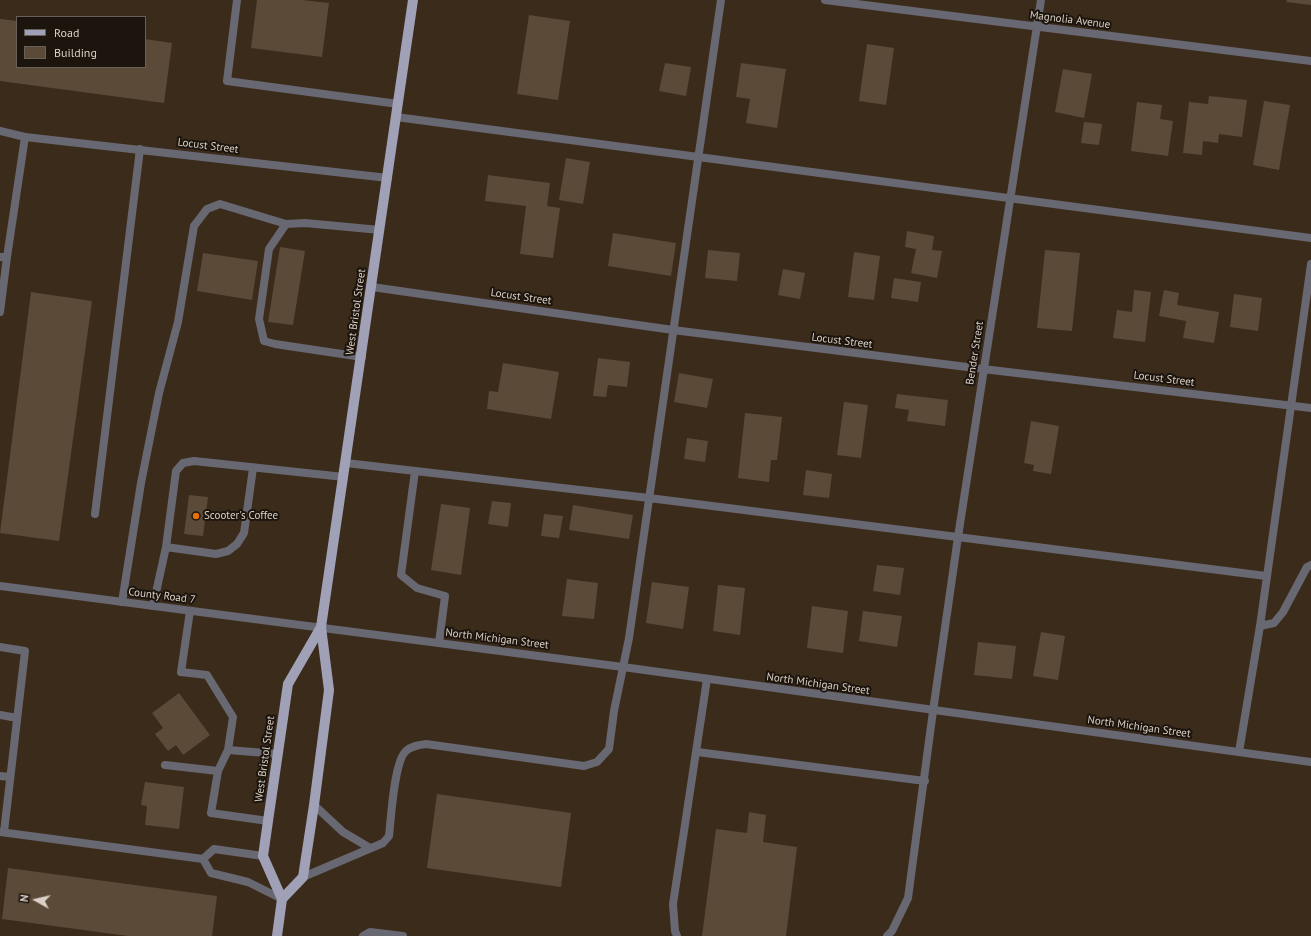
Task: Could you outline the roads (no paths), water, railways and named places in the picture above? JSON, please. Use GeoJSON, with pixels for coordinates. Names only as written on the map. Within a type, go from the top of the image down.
{"type":"FeatureCollection","features":[{"type":"Feature","properties":{"kind":"main road","name":"West Bristol Street"},"geometry":{"type":"LineString","coordinates":[[304,876],[329,690],[321,628],[388,178],[412,0]]}},
{"type":"Feature","properties":{"kind":"main road","name":"West Bristol Street"},"geometry":{"type":"LineString","coordinates":[[263,856],[288,684],[321,628]]}},
{"type":"Feature","properties":{"kind":"main road"},"geometry":{"type":"LineString","coordinates":[[263,856],[282,899],[277,936]]}},
{"type":"Feature","properties":{"kind":"main road"},"geometry":{"type":"LineString","coordinates":[[282,899],[304,876]]}},
{"type":"Feature","properties":{"kind":"street"},"geometry":{"type":"LineString","coordinates":[[237,0],[227,81],[398,104]]}},
{"type":"Feature","properties":{"kind":"street"},"geometry":{"type":"LineString","coordinates":[[304,876],[383,843],[389,836],[398,766],[405,751],[415,746],[426,744],[584,766],[597,762],[609,749],[614,710],[629,638],[721,0]]}},
{"type":"Feature","properties":{"kind":"street","name":"Magnolia Avenue"},"geometry":{"type":"LineString","coordinates":[[825,0],[1311,61]]}},
{"type":"Feature","properties":{"kind":"street","name":"Bender Street"},"geometry":{"type":"LineString","coordinates":[[887,936],[892,931],[908,898],[958,537],[1041,0]]}},
{"type":"Feature","properties":{"kind":"street"},"geometry":{"type":"LineString","coordinates":[[396,117],[1311,238]]}},
{"type":"Feature","properties":{"kind":"street","name":"Locust Street"},"geometry":{"type":"LineString","coordinates":[[0,131],[25,136],[388,178]]}},
{"type":"Feature","properties":{"kind":"street"},"geometry":{"type":"LineString","coordinates":[[0,312],[4,257],[25,136]]}},
{"type":"Feature","properties":{"kind":"street"},"geometry":{"type":"LineString","coordinates":[[95,514],[140,149]]}},
{"type":"Feature","properties":{"kind":"street"},"geometry":{"type":"LineString","coordinates":[[122,602],[141,483],[159,393],[178,322],[194,226],[207,209],[220,204],[286,224],[305,223],[380,230]]}},
{"type":"Feature","properties":{"kind":"street"},"geometry":{"type":"LineString","coordinates":[[286,224],[269,249],[259,320],[264,341],[362,357]]}},
{"type":"Feature","properties":{"kind":"street"},"geometry":{"type":"LineString","coordinates":[[1238,752],[1260,626],[1311,264]]}},
{"type":"Feature","properties":{"kind":"street","name":"Locust Street"},"geometry":{"type":"LineString","coordinates":[[372,287],[673,330],[983,370],[1311,408]]}},
{"type":"Feature","properties":{"kind":"street"},"geometry":{"type":"LineString","coordinates":[[153,606],[166,547],[176,471],[183,463],[194,461],[344,477]]}},
{"type":"Feature","properties":{"kind":"street"},"geometry":{"type":"LineString","coordinates":[[346,463],[649,498],[1266,576]]}},
{"type":"Feature","properties":{"kind":"street"},"geometry":{"type":"LineString","coordinates":[[166,547],[216,554],[228,551],[237,544],[244,533],[253,468]]}},
{"type":"Feature","properties":{"kind":"street"},"geometry":{"type":"LineString","coordinates":[[415,471],[401,575],[417,588],[444,596],[439,643]]}},
{"type":"Feature","properties":{"kind":"street"},"geometry":{"type":"LineString","coordinates":[[1260,626],[1274,623],[1283,612],[1307,567],[1311,565]]}},
{"type":"Feature","properties":{"kind":"street","name":"County Road 7"},"geometry":{"type":"LineString","coordinates":[[0,586],[321,628]]}},
{"type":"Feature","properties":{"kind":"street"},"geometry":{"type":"LineString","coordinates":[[190,610],[181,672],[207,675],[233,717],[228,750],[218,771],[211,813],[268,821]]}},
{"type":"Feature","properties":{"kind":"street","name":"North Michigan Street"},"geometry":{"type":"LineString","coordinates":[[321,628],[623,667],[1311,762]]}},
{"type":"Feature","properties":{"kind":"street"},"geometry":{"type":"LineString","coordinates":[[0,647],[25,651],[2,832],[203,860]]}},
{"type":"Feature","properties":{"kind":"street"},"geometry":{"type":"LineString","coordinates":[[677,936],[675,931],[673,904],[708,679]]}},
{"type":"Feature","properties":{"kind":"street"},"geometry":{"type":"LineString","coordinates":[[0,715],[17,718]]}},
{"type":"Feature","properties":{"kind":"street"},"geometry":{"type":"LineString","coordinates":[[228,750],[278,754]]}},
{"type":"Feature","properties":{"kind":"street"},"geometry":{"type":"LineString","coordinates":[[697,752],[924,781]]}},
{"type":"Feature","properties":{"kind":"street"},"geometry":{"type":"LineString","coordinates":[[165,764],[218,771]]}},
{"type":"Feature","properties":{"kind":"street"},"geometry":{"type":"LineString","coordinates":[[0,776],[10,777]]}},
{"type":"Feature","properties":{"kind":"street"},"geometry":{"type":"LineString","coordinates":[[314,805],[343,832],[370,848]]}},
{"type":"Feature","properties":{"kind":"street"},"geometry":{"type":"LineString","coordinates":[[203,860],[214,849],[263,856]]}},
{"type":"Feature","properties":{"kind":"street"},"geometry":{"type":"LineString","coordinates":[[203,860],[211,873],[248,882],[282,899]]}},
{"type":"Feature","properties":{"kind":"street"},"geometry":{"type":"LineString","coordinates":[[363,936],[370,932],[403,936]]}},
{"type":"Feature","properties":{"kind":"place","name":"Scooter's Coffee"},"geometry":{"type":"Point","coordinates":[196,516]}}]}
